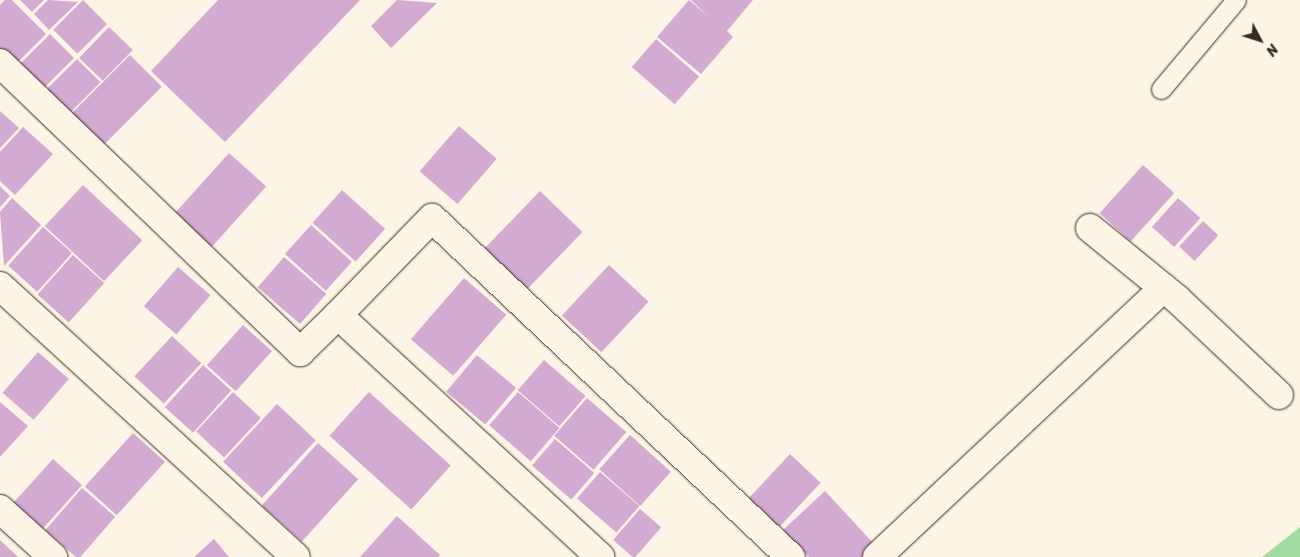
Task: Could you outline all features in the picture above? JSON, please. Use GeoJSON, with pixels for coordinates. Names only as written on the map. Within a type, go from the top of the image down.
{"type":"FeatureCollection","features":[{"type":"Feature","properties":{"kind":"street"},"geometry":{"type":"LineString","coordinates":[[0,63],[300,352],[432,218],[791,557]]}},
{"type":"Feature","properties":{"kind":"street"},"geometry":{"type":"LineString","coordinates":[[1090,228],[1163,288],[1280,395]]}},
{"type":"Feature","properties":{"kind":"street"},"geometry":{"type":"LineString","coordinates":[[0,286],[296,557]]}},
{"type":"Feature","properties":{"kind":"street"},"geometry":{"type":"LineString","coordinates":[[877,557],[1163,288]]}},
{"type":"Feature","properties":{"kind":"street"},"geometry":{"type":"LineString","coordinates":[[338,315],[600,557]]}},
{"type":"Feature","properties":{"kind":"street"},"geometry":{"type":"LineString","coordinates":[[0,509],[53,557]]}},
{"type":"Feature","properties":{"kind":"lane"},"geometry":{"type":"LineString","coordinates":[[1160,89],[1236,0]]}},
{"type":"Feature","properties":{"kind":"green space"},"geometry":{"type":"Polygon","coordinates":[[[1300,527],[1300,557],[1262,557],[1300,527]]]}},
{"type":"Feature","properties":{"kind":"building"},"geometry":{"type":"Polygon","coordinates":[[[5,0],[12,0],[46,34],[14,66],[0,52],[0,5],[5,0]]]}},
{"type":"Feature","properties":{"kind":"building"},"geometry":{"type":"Polygon","coordinates":[[[20,0],[44,0],[32,12],[20,0]]]}},
{"type":"Feature","properties":{"kind":"building"},"geometry":{"type":"Polygon","coordinates":[[[48,0],[78,2],[49,30],[34,14],[48,0]]]}},
{"type":"Feature","properties":{"kind":"building"},"geometry":{"type":"Polygon","coordinates":[[[83,0],[107,24],[77,54],[53,30],[83,0]]]}},
{"type":"Feature","properties":{"kind":"building"},"geometry":{"type":"Polygon","coordinates":[[[218,0],[360,0],[225,142],[151,71],[218,0]]]}},
{"type":"Feature","properties":{"kind":"building"},"geometry":{"type":"Polygon","coordinates":[[[397,0],[437,3],[391,48],[371,26],[397,0]]]}},
{"type":"Feature","properties":{"kind":"building"},"geometry":{"type":"Polygon","coordinates":[[[689,0],[709,17],[691,0],[753,0],[727,31],[733,37],[701,74],[657,37],[689,0]]]}},
{"type":"Feature","properties":{"kind":"building"},"geometry":{"type":"Polygon","coordinates":[[[109,27],[133,50],[103,81],[79,58],[109,27]]]}},
{"type":"Feature","properties":{"kind":"building"},"geometry":{"type":"Polygon","coordinates":[[[50,34],[74,58],[42,90],[18,66],[50,34]]]}},
{"type":"Feature","properties":{"kind":"building"},"geometry":{"type":"Polygon","coordinates":[[[656,39],[699,76],[675,104],[632,67],[656,39]]]}},
{"type":"Feature","properties":{"kind":"building"},"geometry":{"type":"Polygon","coordinates":[[[130,55],[162,87],[100,149],[68,117],[130,55]]]}},
{"type":"Feature","properties":{"kind":"building"},"geometry":{"type":"Polygon","coordinates":[[[77,59],[100,82],[69,114],[45,91],[77,59]]]}},
{"type":"Feature","properties":{"kind":"building"},"geometry":{"type":"Polygon","coordinates":[[[0,111],[19,128],[0,148],[0,111]]]}},
{"type":"Feature","properties":{"kind":"building"},"geometry":{"type":"Polygon","coordinates":[[[459,126],[497,159],[457,204],[420,171],[459,126]]]}},
{"type":"Feature","properties":{"kind":"building"},"geometry":{"type":"Polygon","coordinates":[[[23,127],[53,154],[15,195],[0,181],[0,152],[23,127]]]}},
{"type":"Feature","properties":{"kind":"building"},"geometry":{"type":"Polygon","coordinates":[[[229,153],[266,186],[210,249],[173,215],[229,153]]]}},
{"type":"Feature","properties":{"kind":"building"},"geometry":{"type":"Polygon","coordinates":[[[1143,165],[1174,193],[1131,241],[1100,213],[1143,165]]]}},
{"type":"Feature","properties":{"kind":"building"},"geometry":{"type":"Polygon","coordinates":[[[83,185],[142,240],[104,281],[45,226],[83,185]]]}},
{"type":"Feature","properties":{"kind":"building"},"geometry":{"type":"Polygon","coordinates":[[[0,186],[10,196],[0,207],[0,186]]]}},
{"type":"Feature","properties":{"kind":"building"},"geometry":{"type":"Polygon","coordinates":[[[342,190],[385,229],[356,262],[313,223],[342,190]]]}},
{"type":"Feature","properties":{"kind":"building"},"geometry":{"type":"Polygon","coordinates":[[[540,191],[582,232],[526,290],[484,249],[540,191]]]}},
{"type":"Feature","properties":{"kind":"building"},"geometry":{"type":"Polygon","coordinates":[[[12,198],[41,225],[4,266],[0,212],[12,198]]]}},
{"type":"Feature","properties":{"kind":"building"},"geometry":{"type":"Polygon","coordinates":[[[1178,198],[1200,218],[1174,247],[1152,227],[1178,198]]]}},
{"type":"Feature","properties":{"kind":"building"},"geometry":{"type":"Polygon","coordinates":[[[1203,221],[1218,235],[1194,261],[1179,247],[1203,221]]]}},
{"type":"Feature","properties":{"kind":"building"},"geometry":{"type":"Polygon","coordinates":[[[311,225],[352,262],[326,291],[285,254],[311,225]]]}},
{"type":"Feature","properties":{"kind":"building"},"geometry":{"type":"Polygon","coordinates":[[[43,227],[72,253],[37,292],[8,266],[43,227]]]}},
{"type":"Feature","properties":{"kind":"building"},"geometry":{"type":"Polygon","coordinates":[[[73,255],[104,283],[69,322],[38,294],[73,255]]]}},
{"type":"Feature","properties":{"kind":"building"},"geometry":{"type":"Polygon","coordinates":[[[284,257],[326,294],[300,324],[258,287],[284,257]]]}},
{"type":"Feature","properties":{"kind":"building"},"geometry":{"type":"Polygon","coordinates":[[[609,265],[648,302],[601,352],[562,315],[609,265]]]}},
{"type":"Feature","properties":{"kind":"building"},"geometry":{"type":"Polygon","coordinates":[[[178,267],[210,295],[176,334],[144,306],[178,267]]]}},
{"type":"Feature","properties":{"kind":"building"},"geometry":{"type":"Polygon","coordinates":[[[464,278],[506,315],[453,376],[411,339],[464,278]]]}},
{"type":"Feature","properties":{"kind":"building"},"geometry":{"type":"Polygon","coordinates":[[[243,325],[272,351],[236,391],[207,365],[243,325]]]}},
{"type":"Feature","properties":{"kind":"building"},"geometry":{"type":"Polygon","coordinates":[[[172,336],[201,363],[164,404],[134,376],[172,336]]]}},
{"type":"Feature","properties":{"kind":"building"},"geometry":{"type":"Polygon","coordinates":[[[38,352],[69,379],[34,420],[3,393],[38,352]]]}},
{"type":"Feature","properties":{"kind":"building"},"geometry":{"type":"Polygon","coordinates":[[[477,355],[516,388],[485,425],[446,392],[477,355]]]}},
{"type":"Feature","properties":{"kind":"building"},"geometry":{"type":"Polygon","coordinates":[[[544,360],[586,396],[559,426],[518,390],[544,360]]]}},
{"type":"Feature","properties":{"kind":"building"},"geometry":{"type":"Polygon","coordinates":[[[203,365],[231,390],[193,433],[165,407],[203,365]]]}},
{"type":"Feature","properties":{"kind":"building"},"geometry":{"type":"Polygon","coordinates":[[[233,392],[261,418],[224,457],[196,431],[233,392]]]}},
{"type":"Feature","properties":{"kind":"building"},"geometry":{"type":"Polygon","coordinates":[[[369,392],[451,466],[411,509],[330,436],[369,392]]]}},
{"type":"Feature","properties":{"kind":"building"},"geometry":{"type":"Polygon","coordinates":[[[518,392],[560,428],[531,461],[489,425],[518,392]]]}},
{"type":"Feature","properties":{"kind":"building"},"geometry":{"type":"Polygon","coordinates":[[[587,398],[626,432],[593,470],[554,436],[587,398]]]}},
{"type":"Feature","properties":{"kind":"building"},"geometry":{"type":"Polygon","coordinates":[[[0,402],[28,426],[0,457],[0,402]]]}},
{"type":"Feature","properties":{"kind":"building"},"geometry":{"type":"Polygon","coordinates":[[[277,404],[316,440],[262,498],[223,462],[277,404]]]}},
{"type":"Feature","properties":{"kind":"building"},"geometry":{"type":"Polygon","coordinates":[[[133,433],[165,462],[117,515],[85,487],[133,433]]]}},
{"type":"Feature","properties":{"kind":"building"},"geometry":{"type":"Polygon","coordinates":[[[630,435],[671,472],[640,506],[599,469],[630,435]]]}},
{"type":"Feature","properties":{"kind":"building"},"geometry":{"type":"Polygon","coordinates":[[[555,439],[594,473],[571,500],[532,465],[555,439]]]}},
{"type":"Feature","properties":{"kind":"building"},"geometry":{"type":"Polygon","coordinates":[[[318,443],[358,479],[302,542],[262,505],[318,443]]]}},
{"type":"Feature","properties":{"kind":"building"},"geometry":{"type":"Polygon","coordinates":[[[790,454],[821,483],[778,528],[748,499],[790,454]]]}},
{"type":"Feature","properties":{"kind":"building"},"geometry":{"type":"Polygon","coordinates":[[[53,459],[82,485],[40,531],[12,505],[53,459]]]}},
{"type":"Feature","properties":{"kind":"building"},"geometry":{"type":"Polygon","coordinates":[[[600,472],[639,506],[616,533],[577,498],[600,472]]]}},
{"type":"Feature","properties":{"kind":"building"},"geometry":{"type":"Polygon","coordinates":[[[82,488],[115,517],[80,557],[76,557],[45,530],[82,488]]]}},
{"type":"Feature","properties":{"kind":"building"},"geometry":{"type":"Polygon","coordinates":[[[825,491],[875,545],[863,557],[809,557],[783,530],[825,491]]]}},
{"type":"Feature","properties":{"kind":"building"},"geometry":{"type":"Polygon","coordinates":[[[640,509],[661,527],[635,557],[633,557],[613,540],[640,509]]]}},
{"type":"Feature","properties":{"kind":"building"},"geometry":{"type":"Polygon","coordinates":[[[397,516],[440,555],[438,557],[360,557],[397,516]]]}},
{"type":"Feature","properties":{"kind":"building"},"geometry":{"type":"Polygon","coordinates":[[[214,539],[229,557],[194,557],[214,539]]]}},
{"type":"Feature","properties":{"kind":"building"},"geometry":{"type":"Polygon","coordinates":[[[0,540],[18,557],[0,557],[0,540]]]}}]}
